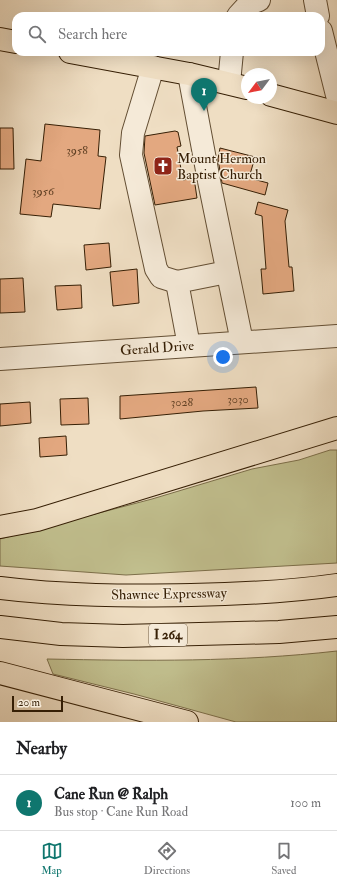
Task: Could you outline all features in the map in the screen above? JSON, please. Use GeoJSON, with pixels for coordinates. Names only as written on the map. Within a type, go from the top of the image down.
{"type":"FeatureCollection","features":[{"type":"Feature","properties":{"kind":"main road"},"geometry":{"type":"LineString","coordinates":[[0,39],[12,41]]}},
{"type":"Feature","properties":{"kind":"main road"},"geometry":{"type":"LineString","coordinates":[[92,56],[189,74],[238,85]]}},
{"type":"Feature","properties":{"kind":"main road"},"geometry":{"type":"LineString","coordinates":[[277,96],[337,113]]}},
{"type":"Feature","properties":{"kind":"main road"},"geometry":{"type":"LineString","coordinates":[[0,527],[37,520],[337,428]]}},
{"type":"Feature","properties":{"kind":"main road","name":"Shawnee Expressway"},"geometry":{"type":"LineString","coordinates":[[0,588],[67,594],[142,596],[242,594],[336,585]]}},
{"type":"Feature","properties":{"kind":"main road","name":"I 264"},"geometry":{"type":"LineString","coordinates":[[0,627],[61,634],[123,636],[279,632],[336,627]]}},
{"type":"Feature","properties":{"kind":"main road"},"geometry":{"type":"LineString","coordinates":[[0,673],[187,722]]}},
{"type":"Feature","properties":{"kind":"street"},"geometry":{"type":"LineString","coordinates":[[242,12],[249,4],[259,0]]}},
{"type":"Feature","properties":{"kind":"street"},"geometry":{"type":"LineString","coordinates":[[314,0],[319,12]]}},
{"type":"Feature","properties":{"kind":"street"},"geometry":{"type":"LineString","coordinates":[[325,29],[337,95]]}},
{"type":"Feature","properties":{"kind":"street"},"geometry":{"type":"LineString","coordinates":[[233,56],[238,85]]}},
{"type":"Feature","properties":{"kind":"street"},"geometry":{"type":"LineString","coordinates":[[153,67],[133,133],[131,155],[156,269],[161,277],[177,282],[227,272]]}},
{"type":"Feature","properties":{"kind":"street"},"geometry":{"type":"LineString","coordinates":[[189,74],[242,342]]}},
{"type":"Feature","properties":{"kind":"street"},"geometry":{"type":"LineString","coordinates":[[177,282],[189,346]]}},
{"type":"Feature","properties":{"kind":"street","name":"Gerald Drive"},"geometry":{"type":"LineString","coordinates":[[0,359],[337,336]]}},
{"type":"Feature","properties":{"kind":"shaded area"},"geometry":{"type":"Polygon","coordinates":[[[330,450],[337,450],[337,563],[126,575],[0,566],[0,539],[152,499],[252,469],[299,460],[330,450]]]}},
{"type":"Feature","properties":{"kind":"shaded area"},"geometry":{"type":"Polygon","coordinates":[[[337,651],[337,722],[236,722],[134,694],[53,674],[47,659],[192,660],[301,655],[337,651]]]}},
{"type":"Feature","properties":{"kind":"building"},"geometry":{"type":"Polygon","coordinates":[[[45,124],[100,130],[98,156],[106,157],[100,209],[53,204],[51,217],[20,214],[26,159],[41,161],[45,124]]]}},
{"type":"Feature","properties":{"kind":"building"},"geometry":{"type":"Polygon","coordinates":[[[0,128],[13,128],[14,169],[0,169],[0,128]]]}},
{"type":"Feature","properties":{"kind":"building","name":"Mount Hermon Baptist Church"},"geometry":{"type":"Polygon","coordinates":[[[175,131],[178,132],[181,146],[177,147],[183,180],[194,178],[197,198],[155,205],[144,153],[145,136],[175,131]]]}},
{"type":"Feature","properties":{"kind":"building"},"geometry":{"type":"Polygon","coordinates":[[[220,148],[255,157],[249,178],[268,183],[265,195],[222,183],[218,159],[220,148]]]}},
{"type":"Feature","properties":{"kind":"building"},"geometry":{"type":"Polygon","coordinates":[[[258,202],[288,210],[285,221],[289,267],[292,267],[294,291],[263,294],[261,269],[266,269],[262,216],[255,214],[258,202]]]}},
{"type":"Feature","properties":{"kind":"building"},"geometry":{"type":"Polygon","coordinates":[[[109,243],[111,267],[86,270],[84,245],[109,243]]]}},
{"type":"Feature","properties":{"kind":"building"},"geometry":{"type":"Polygon","coordinates":[[[137,269],[139,303],[113,306],[110,272],[137,269]]]}},
{"type":"Feature","properties":{"kind":"building"},"geometry":{"type":"Polygon","coordinates":[[[23,278],[25,312],[0,313],[0,279],[23,278]]]}},
{"type":"Feature","properties":{"kind":"building"},"geometry":{"type":"Polygon","coordinates":[[[81,285],[82,308],[57,310],[55,286],[81,285]]]}},
{"type":"Feature","properties":{"kind":"building"},"geometry":{"type":"Polygon","coordinates":[[[256,387],[258,408],[203,411],[120,419],[120,396],[256,387]]]}},
{"type":"Feature","properties":{"kind":"building"},"geometry":{"type":"Polygon","coordinates":[[[88,398],[89,424],[61,425],[60,399],[88,398]]]}},
{"type":"Feature","properties":{"kind":"building"},"geometry":{"type":"Polygon","coordinates":[[[30,402],[31,423],[0,426],[0,404],[30,402]]]}},
{"type":"Feature","properties":{"kind":"building"},"geometry":{"type":"Polygon","coordinates":[[[66,436],[67,455],[40,457],[39,438],[66,436]]]}},
{"type":"Feature","properties":{"kind":"place","name":"Cane Run @ Ralph"},"geometry":{"type":"Point","coordinates":[204,111]}},
{"type":"Feature","properties":{"kind":"place","name":"Mount Hermon Baptist Church"},"geometry":{"type":"Point","coordinates":[163,166]}}]}
